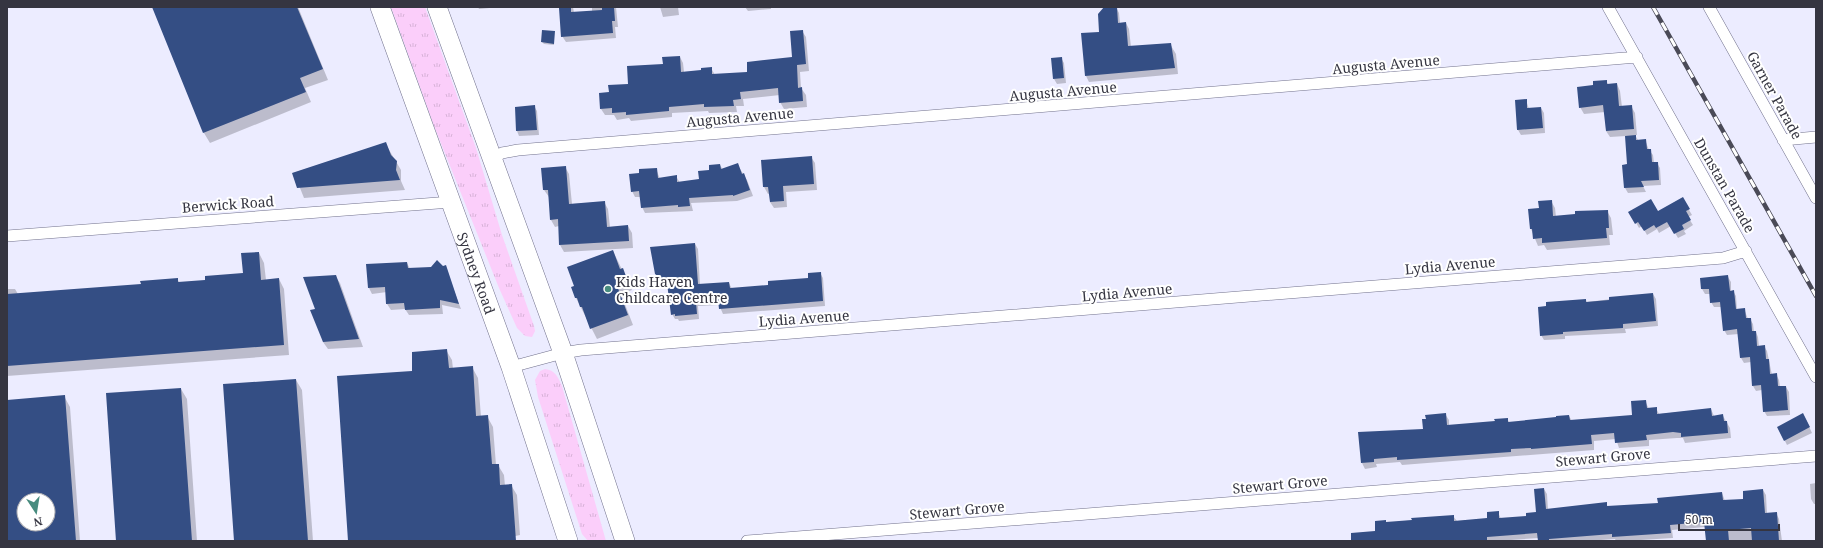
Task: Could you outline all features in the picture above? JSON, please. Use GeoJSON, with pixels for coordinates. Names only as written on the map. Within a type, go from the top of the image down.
{"type":"FeatureCollection","features":[{"type":"Feature","properties":{"kind":"highway","name":"Sydney Road"},"geometry":{"type":"LineString","coordinates":[[380,7],[511,367],[568,541]]}},
{"type":"Feature","properties":{"kind":"highway"},"geometry":{"type":"LineString","coordinates":[[437,7],[563,353],[625,541]]}},
{"type":"Feature","properties":{"kind":"street","name":"Dunstan Parade"},"geometry":{"type":"LineString","coordinates":[[1608,7],[1816,377]]}},
{"type":"Feature","properties":{"kind":"street","name":"Garner Parade"},"geometry":{"type":"LineString","coordinates":[[1708,7],[1816,198]]}},
{"type":"Feature","properties":{"kind":"street","name":"Augusta Avenue"},"geometry":{"type":"LineString","coordinates":[[493,158],[508,152],[526,149],[1637,58]]}},
{"type":"Feature","properties":{"kind":"street"},"geometry":{"type":"LineString","coordinates":[[1783,140],[1816,137]]}},
{"type":"Feature","properties":{"kind":"street","name":"Berwick Road"},"geometry":{"type":"LineString","coordinates":[[7,236],[452,202]]}},
{"type":"Feature","properties":{"kind":"street","name":"Lydia Avenue"},"geometry":{"type":"LineString","coordinates":[[511,367],[563,353],[1723,258],[1746,251]]}},
{"type":"Feature","properties":{"kind":"street","name":"Stewart Grove"},"geometry":{"type":"LineString","coordinates":[[746,541],[1816,456]]}},
{"type":"Feature","properties":{"kind":"green space"},"geometry":{"type":"Polygon","coordinates":[[[391,7],[425,7],[476,148],[502,235],[534,326],[535,331],[532,337],[525,336],[517,328],[499,288],[434,126],[391,7]]]}},
{"type":"Feature","properties":{"kind":"green space"},"geometry":{"type":"Polygon","coordinates":[[[545,369],[554,372],[562,386],[606,541],[588,541],[582,534],[538,397],[535,380],[540,371],[545,369]]]}},
{"type":"Feature","properties":{"kind":"building"},"geometry":{"type":"Polygon","coordinates":[[[152,7],[297,7],[323,69],[300,78],[306,92],[203,133],[152,7]]]}},
{"type":"Feature","properties":{"kind":"building"},"geometry":{"type":"Polygon","coordinates":[[[571,7],[571,12],[602,10],[602,7],[614,7],[615,21],[612,21],[613,33],[561,37],[559,8],[571,7]]]}},
{"type":"Feature","properties":{"kind":"building"},"geometry":{"type":"Polygon","coordinates":[[[1104,7],[1117,7],[1118,23],[1126,22],[1128,46],[1171,43],[1175,68],[1085,76],[1081,33],[1099,32],[1098,14],[1104,7]]]}},
{"type":"Feature","properties":{"kind":"building"},"geometry":{"type":"Polygon","coordinates":[[[542,30],[555,31],[554,44],[541,42],[542,30]]]}},
{"type":"Feature","properties":{"kind":"building"},"geometry":{"type":"Polygon","coordinates":[[[803,30],[806,64],[797,65],[798,88],[802,87],[803,101],[779,103],[778,88],[740,92],[741,99],[733,100],[734,106],[704,107],[704,104],[669,107],[669,111],[626,115],[626,112],[612,113],[612,108],[600,109],[599,93],[609,92],[608,85],[628,84],[627,66],[663,64],[662,57],[680,56],[681,72],[701,70],[701,68],[712,67],[712,74],[747,72],[747,62],[792,57],[790,31],[803,30]]]}},
{"type":"Feature","properties":{"kind":"building"},"geometry":{"type":"Polygon","coordinates":[[[1062,57],[1064,78],[1053,79],[1051,58],[1062,57]]]}},
{"type":"Feature","properties":{"kind":"building"},"geometry":{"type":"Polygon","coordinates":[[[1607,80],[1607,84],[1617,83],[1619,106],[1632,105],[1634,129],[1606,131],[1603,105],[1579,108],[1577,87],[1593,85],[1593,81],[1607,80]]]}},
{"type":"Feature","properties":{"kind":"building"},"geometry":{"type":"Polygon","coordinates":[[[1527,99],[1527,108],[1541,107],[1543,128],[1517,130],[1515,100],[1527,99]]]}},
{"type":"Feature","properties":{"kind":"building"},"geometry":{"type":"Polygon","coordinates":[[[535,105],[537,130],[516,131],[515,107],[535,105]]]}},
{"type":"Feature","properties":{"kind":"building"},"geometry":{"type":"Polygon","coordinates":[[[1636,135],[1636,140],[1646,139],[1647,149],[1651,149],[1652,162],[1658,162],[1659,180],[1641,181],[1644,187],[1624,188],[1622,165],[1627,164],[1625,136],[1636,135]]]}},
{"type":"Feature","properties":{"kind":"building"},"geometry":{"type":"Polygon","coordinates":[[[386,142],[391,155],[397,161],[396,170],[400,180],[297,188],[292,173],[386,142]]]}},
{"type":"Feature","properties":{"kind":"building"},"geometry":{"type":"Polygon","coordinates":[[[812,156],[814,184],[783,186],[784,201],[770,202],[768,187],[763,187],[761,160],[812,156]]]}},
{"type":"Feature","properties":{"kind":"building"},"geometry":{"type":"Polygon","coordinates":[[[738,163],[742,174],[744,173],[750,190],[733,196],[689,198],[690,206],[678,207],[678,205],[641,208],[639,191],[631,192],[629,174],[639,173],[639,169],[657,168],[658,178],[677,175],[677,182],[699,179],[698,171],[709,170],[709,165],[720,164],[721,169],[738,163]]]}},
{"type":"Feature","properties":{"kind":"building"},"geometry":{"type":"Polygon","coordinates":[[[566,166],[569,204],[605,201],[607,227],[628,225],[629,241],[559,245],[558,219],[550,220],[548,190],[543,190],[541,168],[566,166]]]}},
{"type":"Feature","properties":{"kind":"building"},"geometry":{"type":"Polygon","coordinates":[[[1683,197],[1690,209],[1686,211],[1691,220],[1682,225],[1684,229],[1674,234],[1667,222],[1656,228],[1654,225],[1644,231],[1638,222],[1635,224],[1628,212],[1651,199],[1658,211],[1683,197]]]}},
{"type":"Feature","properties":{"kind":"building"},"geometry":{"type":"Polygon","coordinates":[[[1552,200],[1553,216],[1575,214],[1575,211],[1608,210],[1609,228],[1606,228],[1607,238],[1542,243],[1542,238],[1533,239],[1532,229],[1530,229],[1528,209],[1539,208],[1538,201],[1552,200]]]}},
{"type":"Feature","properties":{"kind":"building"},"geometry":{"type":"Polygon","coordinates":[[[695,243],[698,284],[729,282],[730,288],[768,285],[768,281],[808,278],[808,273],[821,272],[823,301],[719,309],[718,300],[696,302],[697,314],[671,315],[667,283],[655,274],[650,247],[695,243]]]}},
{"type":"Feature","properties":{"kind":"building"},"geometry":{"type":"Polygon","coordinates":[[[613,250],[620,269],[623,268],[627,279],[616,283],[628,315],[590,329],[582,307],[580,307],[577,298],[575,298],[571,287],[574,286],[567,267],[613,250]]]}},
{"type":"Feature","properties":{"kind":"building"},"geometry":{"type":"Polygon","coordinates":[[[259,252],[261,280],[279,278],[284,345],[7,366],[7,294],[141,284],[140,281],[178,278],[178,282],[205,280],[205,276],[243,273],[241,253],[259,252]]]}},
{"type":"Feature","properties":{"kind":"building"},"geometry":{"type":"Polygon","coordinates":[[[437,260],[443,266],[446,265],[459,304],[440,300],[440,308],[405,310],[404,303],[386,304],[385,287],[368,288],[366,264],[407,262],[408,268],[431,267],[437,260]]]}},
{"type":"Feature","properties":{"kind":"building"},"geometry":{"type":"Polygon","coordinates":[[[336,275],[359,339],[323,342],[310,310],[315,309],[303,277],[336,275]]]}},
{"type":"Feature","properties":{"kind":"building"},"geometry":{"type":"Polygon","coordinates":[[[1728,275],[1730,291],[1734,290],[1736,309],[1745,308],[1746,318],[1751,318],[1752,331],[1756,331],[1757,346],[1765,345],[1766,359],[1769,359],[1770,374],[1777,373],[1778,386],[1786,386],[1788,410],[1763,412],[1761,385],[1752,386],[1750,357],[1740,358],[1737,329],[1723,331],[1720,302],[1710,303],[1709,289],[1701,289],[1700,278],[1728,275]]]}},
{"type":"Feature","properties":{"kind":"building"},"geometry":{"type":"Polygon","coordinates":[[[1653,293],[1656,321],[1623,324],[1623,328],[1563,332],[1563,334],[1540,336],[1538,307],[1546,306],[1546,302],[1586,299],[1586,302],[1609,300],[1609,297],[1653,293]]]}},
{"type":"Feature","properties":{"kind":"building"},"geometry":{"type":"Polygon","coordinates":[[[447,349],[449,368],[473,366],[476,416],[488,415],[492,464],[499,464],[500,485],[512,484],[516,541],[348,541],[337,376],[412,371],[412,352],[447,349]]]}},
{"type":"Feature","properties":{"kind":"building"},"geometry":{"type":"Polygon","coordinates":[[[296,379],[308,541],[234,541],[223,384],[296,379]]]}},
{"type":"Feature","properties":{"kind":"building"},"geometry":{"type":"Polygon","coordinates":[[[181,388],[192,541],[116,541],[106,393],[181,388]]]}},
{"type":"Feature","properties":{"kind":"building"},"geometry":{"type":"Polygon","coordinates":[[[65,395],[76,541],[7,541],[7,400],[65,395]]]}},
{"type":"Feature","properties":{"kind":"building"},"geometry":{"type":"Polygon","coordinates":[[[1646,400],[1647,408],[1657,407],[1657,414],[1711,408],[1712,416],[1723,414],[1724,421],[1727,421],[1728,433],[1681,437],[1681,433],[1673,432],[1646,435],[1647,440],[1615,443],[1614,433],[1591,435],[1592,444],[1531,449],[1511,449],[1511,452],[1397,460],[1397,457],[1374,459],[1374,462],[1361,463],[1358,432],[1423,429],[1422,419],[1426,419],[1425,415],[1446,413],[1447,425],[1495,421],[1494,419],[1508,418],[1508,422],[1569,415],[1570,420],[1632,415],[1631,401],[1646,400]]]}},
{"type":"Feature","properties":{"kind":"building"},"geometry":{"type":"Polygon","coordinates":[[[1803,413],[1810,427],[1784,441],[1777,427],[1803,413]]]}},
{"type":"Feature","properties":{"kind":"building"},"geometry":{"type":"Polygon","coordinates":[[[1544,488],[1546,509],[1607,502],[1607,506],[1658,503],[1657,498],[1722,492],[1723,500],[1743,499],[1743,491],[1763,489],[1765,513],[1777,512],[1779,541],[1752,541],[1751,528],[1728,530],[1729,541],[1706,541],[1704,522],[1670,525],[1671,533],[1612,537],[1612,534],[1549,539],[1549,541],[1538,541],[1537,533],[1487,537],[1487,541],[1351,541],[1351,533],[1375,531],[1375,521],[1386,520],[1386,522],[1412,520],[1411,518],[1454,515],[1454,521],[1487,518],[1487,512],[1499,511],[1499,518],[1526,516],[1526,513],[1536,512],[1534,489],[1544,488]]]}},
{"type":"Feature","properties":{"kind":"railway"},"geometry":{"type":"LineString","coordinates":[[1653,7],[1816,296]]}},
{"type":"Feature","properties":{"kind":"place","name":"Kids Haven Childcare Centre"},"geometry":{"type":"Point","coordinates":[608,289]}}]}
